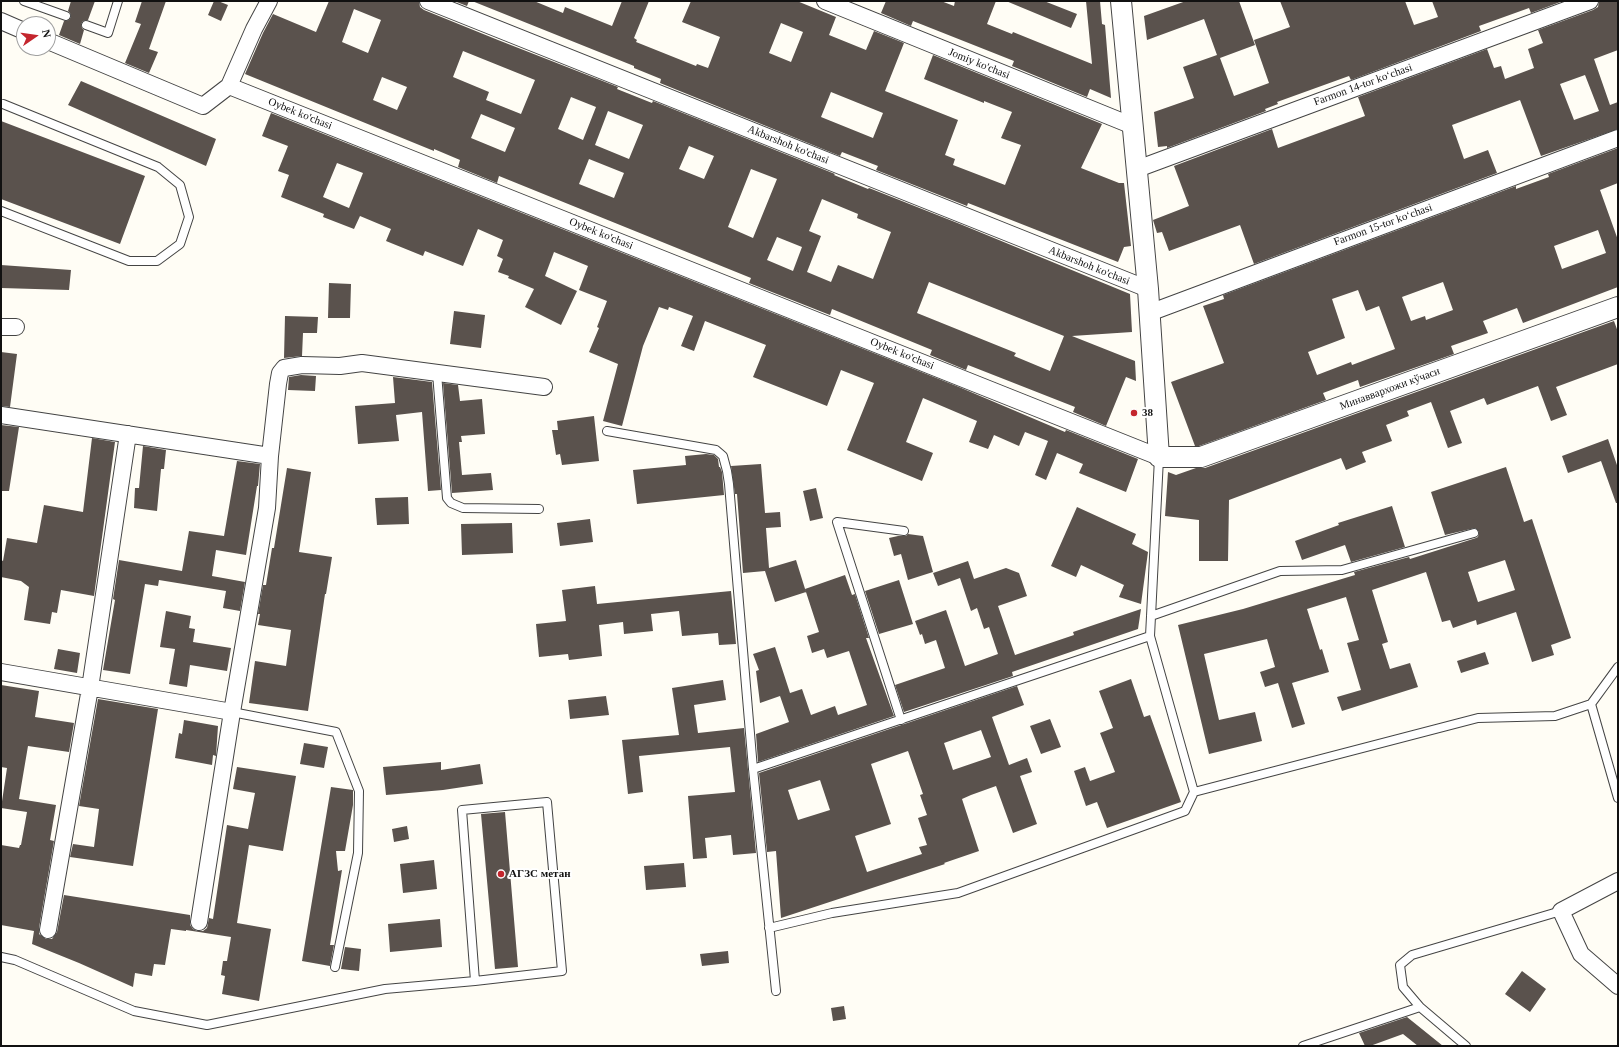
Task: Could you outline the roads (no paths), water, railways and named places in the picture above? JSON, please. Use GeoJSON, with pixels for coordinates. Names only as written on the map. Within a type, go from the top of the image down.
{"type":"FeatureCollection","features":[{"type":"Feature","properties":{"kind":"street"},"geometry":{"type":"LineString","coordinates":[[56,44],[203,106],[229,86],[254,29],[269,1]]}},
{"type":"Feature","properties":{"kind":"street","name":"Akbarshoh ko'chasi"},"geometry":{"type":"LineString","coordinates":[[428,1],[1148,289]]}},
{"type":"Feature","properties":{"kind":"street","name":"Jomiy ko'chasi"},"geometry":{"type":"LineString","coordinates":[[826,1],[1132,126]]}},
{"type":"Feature","properties":{"kind":"street","name":"Farmon 14-tor koʻchasi"},"geometry":{"type":"LineString","coordinates":[[1136,169],[1590,1]]}},
{"type":"Feature","properties":{"kind":"street"},"geometry":{"type":"LineString","coordinates":[[1126,2],[1132,126],[1148,289],[1159,457]]}},
{"type":"Feature","properties":{"kind":"street"},"geometry":{"type":"LineString","coordinates":[[1,22],[16,28]]}},
{"type":"Feature","properties":{"kind":"street","name":"Oybek ko'chasi"},"geometry":{"type":"LineString","coordinates":[[229,86],[1159,457]]}},
{"type":"Feature","properties":{"kind":"street","name":"Farmon 15-tor koʻchasi"},"geometry":{"type":"LineString","coordinates":[[1149,313],[1618,138]]}},
{"type":"Feature","properties":{"kind":"street","name":"Минаввархожи кўчаси"},"geometry":{"type":"LineString","coordinates":[[1159,457],[1201,457],[1618,307]]}},
{"type":"Feature","properties":{"kind":"street"},"geometry":{"type":"LineString","coordinates":[[199,922],[232,712],[267,508],[270,456],[280,373],[284,368],[302,365],[340,366],[362,363],[544,387]]}},
{"type":"Feature","properties":{"kind":"street"},"geometry":{"type":"LineString","coordinates":[[1,415],[270,456]]}},
{"type":"Feature","properties":{"kind":"street"},"geometry":{"type":"LineString","coordinates":[[48,930],[90,688],[128,434]]}},
{"type":"Feature","properties":{"kind":"street"},"geometry":{"type":"LineString","coordinates":[[1,672],[232,712]]}},
{"type":"Feature","properties":{"kind":"street"},"geometry":{"type":"LineString","coordinates":[[1618,881],[1561,912],[1580,954],[1618,986]]}},
{"type":"Feature","properties":{"kind":"lane"},"geometry":{"type":"LineString","coordinates":[[24,1],[43,4],[66,16]]}},
{"type":"Feature","properties":{"kind":"lane"},"geometry":{"type":"LineString","coordinates":[[86,25],[108,33],[118,1]]}},
{"type":"Feature","properties":{"kind":"lane"},"geometry":{"type":"LineString","coordinates":[[1,211],[129,261],[157,260],[180,244],[189,217],[180,185],[158,167],[3,104]]}},
{"type":"Feature","properties":{"kind":"lane"},"geometry":{"type":"LineString","coordinates":[[437,373],[447,498],[451,503],[463,508],[539,509]]}},
{"type":"Feature","properties":{"kind":"lane"},"geometry":{"type":"LineString","coordinates":[[607,431],[716,450],[723,456],[729,484],[753,769],[776,991]]}},
{"type":"Feature","properties":{"kind":"lane"},"geometry":{"type":"LineString","coordinates":[[769,928],[832,913],[958,893],[1185,811],[1194,792],[1150,636],[1159,457]]}},
{"type":"Feature","properties":{"kind":"lane"},"geometry":{"type":"LineString","coordinates":[[901,720],[837,522],[904,531]]}},
{"type":"Feature","properties":{"kind":"lane"},"geometry":{"type":"LineString","coordinates":[[1151,616],[1280,571],[1342,570],[1474,533]]}},
{"type":"Feature","properties":{"kind":"lane"},"geometry":{"type":"LineString","coordinates":[[753,769],[1150,636]]}},
{"type":"Feature","properties":{"kind":"lane"},"geometry":{"type":"LineString","coordinates":[[1194,792],[1478,718],[1554,716],[1591,704],[1618,667]]}},
{"type":"Feature","properties":{"kind":"lane"},"geometry":{"type":"LineString","coordinates":[[1591,704],[1618,798]]}},
{"type":"Feature","properties":{"kind":"lane"},"geometry":{"type":"LineString","coordinates":[[232,712],[336,732],[360,791],[358,853],[335,966]]}},
{"type":"Feature","properties":{"kind":"lane"},"geometry":{"type":"LineString","coordinates":[[1,957],[15,960],[134,1011],[207,1025],[385,990],[562,971],[548,802],[462,810],[475,980]]}},
{"type":"Feature","properties":{"kind":"lane"},"geometry":{"type":"LineString","coordinates":[[1466,1046],[1420,1007],[1403,987],[1400,965],[1412,955],[1561,912]]}},
{"type":"Feature","properties":{"kind":"lane"},"geometry":{"type":"LineString","coordinates":[[1303,1046],[1420,1007]]}},
{"type":"Feature","properties":{"kind":"place","name":"38"},"geometry":{"type":"Point","coordinates":[1134,413]}},
{"type":"Feature","properties":{"kind":"place","name":"АГЗС метан"},"geometry":{"type":"Point","coordinates":[501,874]}}]}
